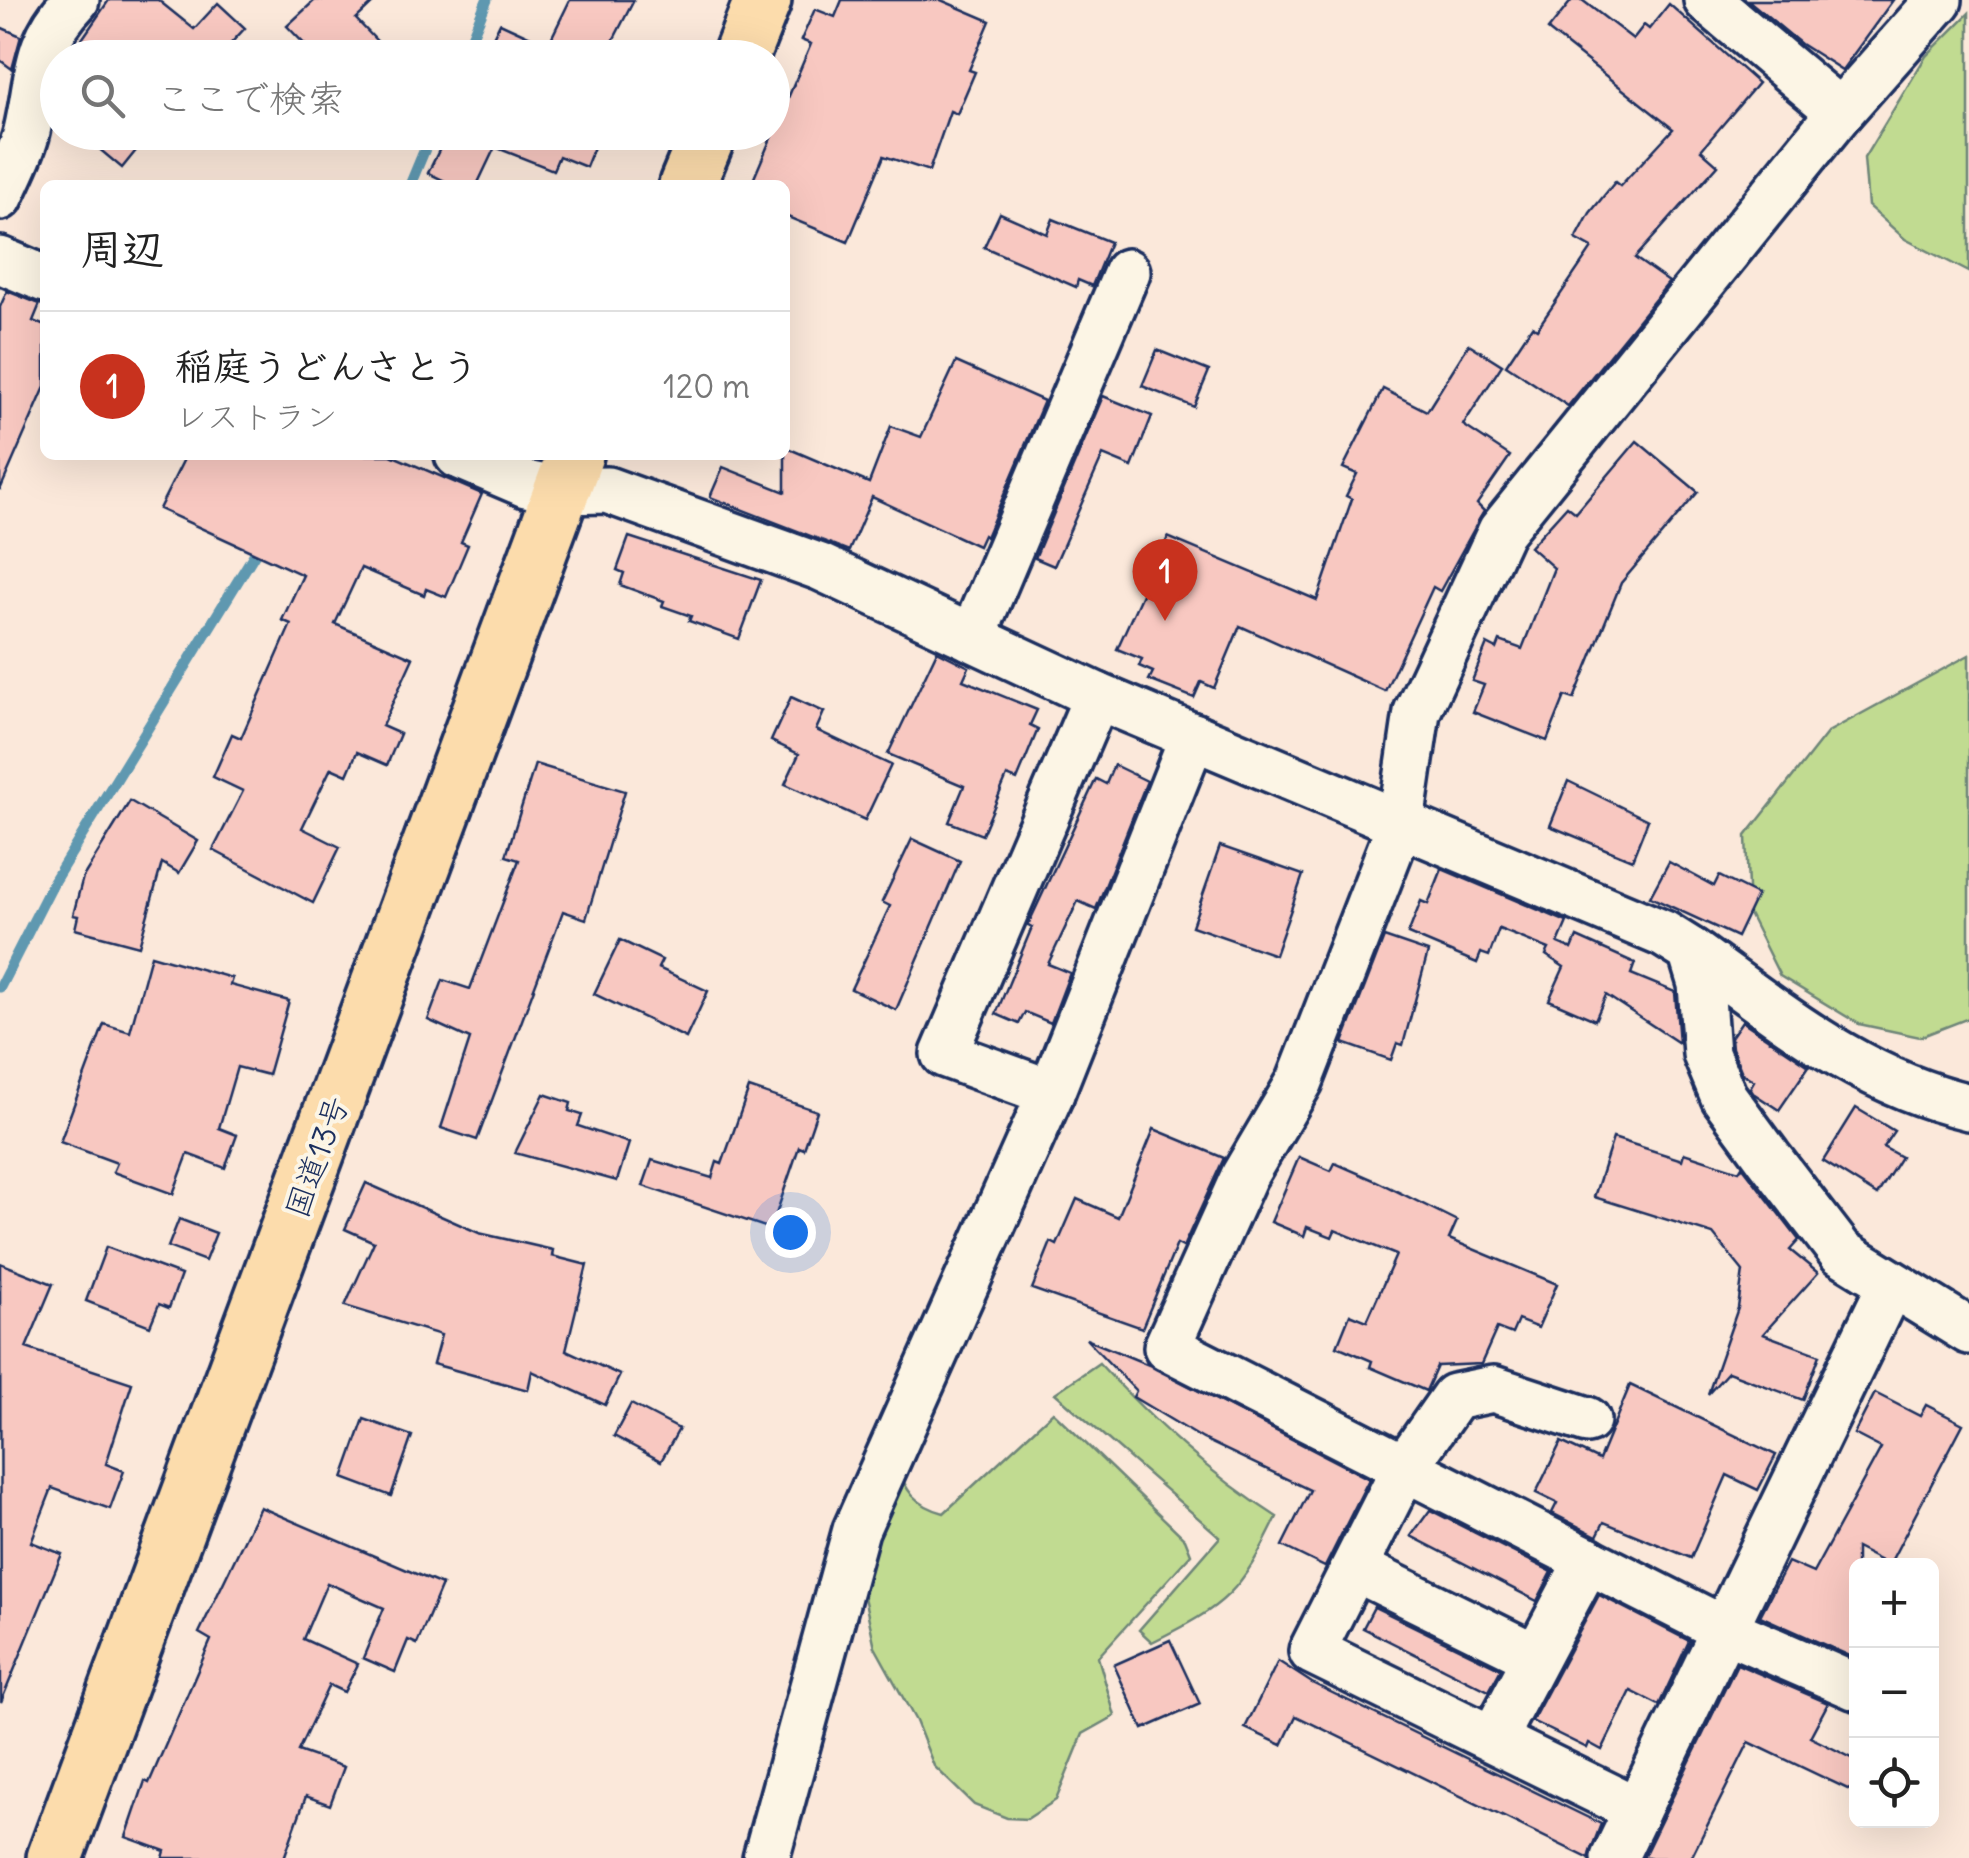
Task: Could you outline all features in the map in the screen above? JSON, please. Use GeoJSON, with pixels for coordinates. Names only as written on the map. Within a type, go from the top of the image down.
{"type":"FeatureCollection","features":[{"type":"Feature","properties":{"kind":"highway"},"geometry":{"type":"LineString","coordinates":[[747,40],[764,0]]}},
{"type":"Feature","properties":{"kind":"highway"},"geometry":{"type":"LineString","coordinates":[[689,180],[702,150]]}},
{"type":"Feature","properties":{"kind":"highway","name":"国道13号"},"geometry":{"type":"LineString","coordinates":[[60,1856],[568,473]]}},
{"type":"Feature","properties":{"kind":"street"},"geometry":{"type":"LineString","coordinates":[[46,40],[54,23],[76,0]]}},
{"type":"Feature","properties":{"kind":"street"},"geometry":{"type":"LineString","coordinates":[[1707,0],[1840,112]]}},
{"type":"Feature","properties":{"kind":"street"},"geometry":{"type":"LineString","coordinates":[[1849,1684],[1723,1628],[1167,1347],[1244,1176],[1300,1080],[1402,822],[1417,712],[1502,530],[1840,112],[1939,0]]}},
{"type":"Feature","properties":{"kind":"street"},"geometry":{"type":"LineString","coordinates":[[0,197],[27,134],[40,52]]}},
{"type":"Feature","properties":{"kind":"street"},"geometry":{"type":"LineString","coordinates":[[0,260],[40,277]]}},
{"type":"Feature","properties":{"kind":"street"},"geometry":{"type":"LineString","coordinates":[[972,638],[1127,272]]}},
{"type":"Feature","properties":{"kind":"street"},"geometry":{"type":"LineString","coordinates":[[470,460],[526,484],[568,473],[820,567],[1097,696],[1664,934],[1842,1060],[1918,1095],[1969,1107]]}},
{"type":"Feature","properties":{"kind":"street"},"geometry":{"type":"LineString","coordinates":[[1050,1093],[944,1054],[1097,696]]}},
{"type":"Feature","properties":{"kind":"street"},"geometry":{"type":"LineString","coordinates":[[766,1858],[856,1530],[1050,1093],[1194,736]]}},
{"type":"Feature","properties":{"kind":"street"},"geometry":{"type":"LineString","coordinates":[[1691,952],[1701,984],[1706,1054],[1724,1097],[1840,1252],[1969,1331]]}},
{"type":"Feature","properties":{"kind":"street"},"geometry":{"type":"LineString","coordinates":[[1614,1858],[1723,1628],[1817,1445],[1890,1286]]}},
{"type":"Feature","properties":{"kind":"street"},"geometry":{"type":"LineString","coordinates":[[1586,1420],[1493,1389],[1454,1397],[1404,1466],[1312,1652],[1636,1810]]}},
{"type":"Feature","properties":{"kind":"street"},"geometry":{"type":"LineString","coordinates":[[1493,1739],[1588,1560]]}},
{"type":"Feature","properties":{"kind":"street"},"geometry":{"type":"LineString","coordinates":[[1354,1568],[1536,1657]]}},
{"type":"Feature","properties":{"kind":"green space"},"geometry":{"type":"Polygon","coordinates":[[[1969,13],[1969,272],[1905,239],[1868,206],[1864,158],[1926,56],[1969,13]]]}},
{"type":"Feature","properties":{"kind":"green space"},"geometry":{"type":"Polygon","coordinates":[[[1969,655],[1969,1018],[1920,1037],[1859,1024],[1780,976],[1749,914],[1746,836],[1828,732],[1969,655]]]}},
{"type":"Feature","properties":{"kind":"green space"},"geometry":{"type":"Polygon","coordinates":[[[1099,1363],[1183,1446],[1277,1517],[1252,1563],[1229,1594],[1198,1618],[1152,1642],[1139,1630],[1220,1537],[1055,1393],[1099,1363]]]}},
{"type":"Feature","properties":{"kind":"green space"},"geometry":{"type":"Polygon","coordinates":[[[1053,1412],[1185,1539],[1191,1554],[1098,1657],[1115,1716],[1083,1734],[1056,1800],[1027,1819],[1007,1818],[974,1805],[934,1766],[916,1721],[875,1647],[859,1574],[896,1463],[912,1495],[944,1513],[1053,1412]]]}},
{"type":"Feature","properties":{"kind":"building"},"geometry":{"type":"Polygon","coordinates":[[[109,0],[158,0],[194,29],[218,3],[245,28],[234,40],[81,40],[109,0]]]}},
{"type":"Feature","properties":{"kind":"building"},"geometry":{"type":"Polygon","coordinates":[[[315,0],[376,0],[356,19],[376,40],[301,40],[287,26],[315,0]]]}},
{"type":"Feature","properties":{"kind":"building"},"geometry":{"type":"Polygon","coordinates":[[[570,0],[634,0],[613,40],[550,40],[570,0]]]}},
{"type":"Feature","properties":{"kind":"building"},"geometry":{"type":"Polygon","coordinates":[[[842,0],[941,0],[990,21],[969,70],[975,72],[957,114],[950,111],[929,171],[884,156],[848,242],[790,218],[790,180],[753,180],[766,150],[790,150],[790,93],[811,44],[801,40],[815,9],[835,17],[842,0]]]}},
{"type":"Feature","properties":{"kind":"building"},"geometry":{"type":"Polygon","coordinates":[[[1572,0],[1582,0],[1633,39],[1644,25],[1649,29],[1669,4],[1758,83],[1701,150],[1718,165],[1635,258],[1669,282],[1568,406],[1506,365],[1532,326],[1537,329],[1592,248],[1576,239],[1590,213],[1615,182],[1620,186],[1673,129],[1548,30],[1572,0]]]}},
{"type":"Feature","properties":{"kind":"building"},"geometry":{"type":"Polygon","coordinates":[[[1748,0],[1893,0],[1842,70],[1801,44],[1748,0]]]}},
{"type":"Feature","properties":{"kind":"building"},"geometry":{"type":"Polygon","coordinates":[[[500,23],[537,40],[492,40],[500,23]]]}},
{"type":"Feature","properties":{"kind":"building"},"geometry":{"type":"Polygon","coordinates":[[[0,27],[21,36],[12,69],[0,60],[0,27]]]}},
{"type":"Feature","properties":{"kind":"building"},"geometry":{"type":"Polygon","coordinates":[[[100,150],[136,150],[122,168],[100,150]]]}},
{"type":"Feature","properties":{"kind":"building"},"geometry":{"type":"Polygon","coordinates":[[[439,150],[494,150],[479,180],[443,180],[428,173],[439,150]]]}},
{"type":"Feature","properties":{"kind":"building"},"geometry":{"type":"Polygon","coordinates":[[[503,150],[593,150],[586,167],[559,156],[553,170],[503,150]]]}},
{"type":"Feature","properties":{"kind":"building"},"geometry":{"type":"Polygon","coordinates":[[[1000,213],[1047,234],[1053,219],[1110,242],[1092,286],[1078,280],[1076,287],[984,247],[1000,213]]]}},
{"type":"Feature","properties":{"kind":"building"},"geometry":{"type":"Polygon","coordinates":[[[7,291],[40,304],[33,321],[40,324],[40,398],[0,490],[0,307],[7,291]]]}},
{"type":"Feature","properties":{"kind":"building"},"geometry":{"type":"Polygon","coordinates":[[[1469,344],[1502,365],[1463,425],[1510,456],[1477,504],[1484,511],[1440,591],[1433,587],[1385,691],[1240,626],[1214,688],[1201,682],[1194,698],[1149,680],[1153,672],[1139,666],[1142,659],[1117,649],[1168,537],[1317,600],[1352,499],[1346,496],[1357,474],[1343,468],[1383,389],[1427,411],[1469,344]]]}},
{"type":"Feature","properties":{"kind":"building"},"geometry":{"type":"Polygon","coordinates":[[[1157,350],[1209,371],[1194,407],[1142,386],[1157,350]]]}},
{"type":"Feature","properties":{"kind":"building"},"geometry":{"type":"Polygon","coordinates":[[[956,362],[1044,401],[986,537],[983,535],[978,546],[872,497],[849,551],[710,497],[723,467],[785,492],[785,460],[790,460],[790,449],[869,483],[891,426],[921,437],[956,362]]]}},
{"type":"Feature","properties":{"kind":"building"},"geometry":{"type":"Polygon","coordinates":[[[1103,396],[1152,416],[1132,467],[1103,455],[1054,566],[1035,558],[1103,396]]]}},
{"type":"Feature","properties":{"kind":"building"},"geometry":{"type":"Polygon","coordinates":[[[1637,441],[1698,492],[1621,583],[1574,699],[1565,696],[1547,741],[1473,712],[1484,685],[1472,681],[1487,644],[1497,649],[1500,641],[1522,649],[1554,568],[1530,547],[1567,506],[1576,513],[1637,441]]]}},
{"type":"Feature","properties":{"kind":"building"},"geometry":{"type":"Polygon","coordinates":[[[184,460],[403,460],[482,494],[461,542],[468,545],[446,597],[426,589],[424,595],[361,568],[335,624],[413,658],[382,726],[400,734],[387,765],[357,752],[347,775],[331,768],[302,828],[340,847],[313,903],[213,850],[243,791],[213,777],[232,734],[241,738],[291,624],[282,620],[303,575],[159,509],[184,460]]]}},
{"type":"Feature","properties":{"kind":"building"},"geometry":{"type":"Polygon","coordinates":[[[629,537],[761,580],[739,639],[689,621],[691,616],[662,606],[664,601],[620,585],[624,573],[617,570],[629,537]]]}},
{"type":"Feature","properties":{"kind":"building"},"geometry":{"type":"Polygon","coordinates":[[[937,651],[969,667],[963,680],[1037,710],[1030,725],[1038,729],[1017,780],[1007,776],[982,835],[949,822],[964,786],[888,754],[937,651]]]}},
{"type":"Feature","properties":{"kind":"building"},"geometry":{"type":"Polygon","coordinates":[[[791,697],[824,712],[816,730],[891,765],[865,820],[785,784],[799,754],[771,741],[791,697]]]}},
{"type":"Feature","properties":{"kind":"building"},"geometry":{"type":"Polygon","coordinates":[[[535,764],[625,791],[586,919],[563,911],[477,1140],[441,1128],[470,1039],[428,1020],[443,980],[470,989],[519,860],[506,856],[535,764]]]}},
{"type":"Feature","properties":{"kind":"building"},"geometry":{"type":"Polygon","coordinates":[[[1114,765],[1147,781],[1096,909],[1078,901],[1048,964],[1070,973],[1051,1023],[1025,1012],[1019,1024],[996,1014],[1032,927],[1028,925],[1096,779],[1106,784],[1114,765]]]}},
{"type":"Feature","properties":{"kind":"building"},"geometry":{"type":"Polygon","coordinates":[[[1568,781],[1648,820],[1632,860],[1550,826],[1568,781]]]}},
{"type":"Feature","properties":{"kind":"building"},"geometry":{"type":"Polygon","coordinates":[[[130,801],[198,841],[179,873],[162,863],[139,946],[75,929],[78,916],[73,915],[83,877],[130,801]]]}},
{"type":"Feature","properties":{"kind":"building"},"geometry":{"type":"Polygon","coordinates":[[[912,839],[960,861],[896,1010],[851,989],[890,906],[882,902],[912,839]]]}},
{"type":"Feature","properties":{"kind":"building"},"geometry":{"type":"Polygon","coordinates":[[[1220,846],[1303,875],[1275,955],[1192,926],[1220,846]]]}},
{"type":"Feature","properties":{"kind":"building"},"geometry":{"type":"Polygon","coordinates":[[[1669,862],[1714,886],[1719,876],[1757,895],[1737,937],[1650,897],[1669,862]]]}},
{"type":"Feature","properties":{"kind":"building"},"geometry":{"type":"Polygon","coordinates":[[[1442,869],[1567,922],[1558,943],[1572,949],[1577,937],[1635,963],[1631,974],[1675,992],[1679,1043],[1606,995],[1595,1020],[1549,1000],[1564,967],[1546,955],[1549,949],[1499,929],[1489,956],[1481,953],[1477,963],[1408,934],[1421,901],[1428,904],[1442,869]]]}},
{"type":"Feature","properties":{"kind":"building"},"geometry":{"type":"Polygon","coordinates":[[[1384,937],[1428,952],[1403,1045],[1397,1043],[1391,1060],[1343,1043],[1384,937]]]}},
{"type":"Feature","properties":{"kind":"building"},"geometry":{"type":"Polygon","coordinates":[[[620,940],[662,960],[658,968],[708,991],[686,1038],[594,994],[620,940]]]}},
{"type":"Feature","properties":{"kind":"building"},"geometry":{"type":"Polygon","coordinates":[[[151,955],[232,978],[230,985],[289,1001],[268,1075],[237,1067],[219,1128],[237,1135],[225,1168],[188,1154],[173,1194],[113,1172],[117,1163],[60,1142],[104,1024],[130,1032],[151,955]]]}},
{"type":"Feature","properties":{"kind":"building"},"geometry":{"type":"Polygon","coordinates":[[[1742,1021],[1809,1066],[1779,1110],[1753,1093],[1750,1088],[1754,1081],[1742,1073],[1731,1037],[1742,1021]]]}},
{"type":"Feature","properties":{"kind":"building"},"geometry":{"type":"Polygon","coordinates":[[[749,1088],[817,1111],[804,1149],[799,1147],[771,1229],[643,1186],[652,1160],[712,1178],[717,1162],[722,1164],[749,1088]]]}},
{"type":"Feature","properties":{"kind":"building"},"geometry":{"type":"Polygon","coordinates":[[[544,1094],[571,1103],[569,1111],[582,1115],[578,1126],[629,1143],[617,1181],[515,1153],[544,1094]]]}},
{"type":"Feature","properties":{"kind":"building"},"geometry":{"type":"Polygon","coordinates":[[[1856,1108],[1894,1131],[1883,1147],[1901,1157],[1877,1195],[1823,1161],[1856,1108]]]}},
{"type":"Feature","properties":{"kind":"building"},"geometry":{"type":"Polygon","coordinates":[[[1154,1129],[1224,1158],[1183,1247],[1177,1244],[1142,1328],[1032,1289],[1051,1242],[1057,1245],[1077,1199],[1118,1217],[1154,1129]]]}},
{"type":"Feature","properties":{"kind":"building"},"geometry":{"type":"Polygon","coordinates":[[[1613,1138],[1682,1160],[1684,1153],[1739,1171],[1742,1166],[1799,1240],[1790,1250],[1818,1273],[1763,1334],[1820,1355],[1803,1400],[1728,1372],[1708,1394],[1738,1308],[1743,1271],[1713,1234],[1594,1197],[1613,1138]]]}},
{"type":"Feature","properties":{"kind":"building"},"geometry":{"type":"Polygon","coordinates":[[[1299,1157],[1331,1171],[1335,1163],[1376,1181],[1457,1221],[1449,1239],[1557,1284],[1538,1328],[1518,1320],[1512,1334],[1497,1328],[1481,1364],[1437,1366],[1426,1391],[1370,1367],[1372,1361],[1337,1346],[1350,1314],[1367,1321],[1396,1255],[1335,1230],[1332,1237],[1307,1227],[1304,1236],[1271,1222],[1299,1157]]]}},
{"type":"Feature","properties":{"kind":"building"},"geometry":{"type":"Polygon","coordinates":[[[366,1183],[479,1233],[553,1250],[552,1256],[587,1265],[566,1350],[620,1375],[605,1405],[532,1371],[528,1390],[433,1364],[441,1335],[345,1306],[374,1242],[345,1229],[366,1183]]]}},
{"type":"Feature","properties":{"kind":"building"},"geometry":{"type":"Polygon","coordinates":[[[179,1219],[216,1233],[205,1261],[168,1247],[179,1219]]]}},
{"type":"Feature","properties":{"kind":"building"},"geometry":{"type":"Polygon","coordinates":[[[106,1247],[181,1275],[169,1308],[159,1304],[150,1326],[86,1301],[106,1247]]]}},
{"type":"Feature","properties":{"kind":"building"},"geometry":{"type":"Polygon","coordinates":[[[0,1263],[53,1284],[26,1348],[132,1383],[106,1464],[124,1471],[110,1509],[52,1488],[31,1542],[62,1554],[1,1702],[0,1263]]]}},
{"type":"Feature","properties":{"kind":"building"},"geometry":{"type":"Polygon","coordinates":[[[1086,1339],[1149,1365],[1369,1479],[1325,1567],[1282,1546],[1310,1490],[1203,1439],[1133,1397],[1136,1391],[1086,1339]]]}},
{"type":"Feature","properties":{"kind":"building"},"geometry":{"type":"Polygon","coordinates":[[[1630,1385],[1776,1455],[1758,1490],[1727,1475],[1691,1558],[1604,1522],[1597,1536],[1552,1513],[1557,1503],[1536,1493],[1561,1442],[1599,1460],[1630,1385]]]}},
{"type":"Feature","properties":{"kind":"building"},"geometry":{"type":"Polygon","coordinates":[[[1875,1393],[1920,1416],[1926,1405],[1963,1424],[1893,1558],[1875,1558],[1856,1548],[1856,1558],[1849,1558],[1849,1656],[1760,1616],[1788,1562],[1813,1573],[1881,1448],[1854,1434],[1875,1393]]]}},
{"type":"Feature","properties":{"kind":"building"},"geometry":{"type":"Polygon","coordinates":[[[631,1404],[679,1429],[661,1461],[614,1436],[631,1404]]]}},
{"type":"Feature","properties":{"kind":"building"},"geometry":{"type":"Polygon","coordinates":[[[364,1419],[412,1436],[391,1496],[343,1478],[364,1419]]]}},
{"type":"Feature","properties":{"kind":"building"},"geometry":{"type":"Polygon","coordinates":[[[260,1507],[442,1585],[417,1644],[408,1640],[395,1672],[363,1658],[384,1608],[327,1583],[303,1639],[358,1664],[344,1692],[329,1685],[298,1751],[344,1767],[330,1805],[306,1796],[284,1858],[163,1858],[165,1851],[126,1837],[145,1781],[149,1783],[211,1640],[199,1633],[260,1507]]]}},
{"type":"Feature","properties":{"kind":"building"},"geometry":{"type":"Polygon","coordinates":[[[1430,1510],[1552,1572],[1537,1601],[1411,1536],[1430,1510]]]}},
{"type":"Feature","properties":{"kind":"building"},"geometry":{"type":"Polygon","coordinates":[[[1599,1595],[1689,1641],[1659,1705],[1631,1691],[1602,1750],[1589,1743],[1587,1748],[1532,1721],[1599,1595]]]}},
{"type":"Feature","properties":{"kind":"building"},"geometry":{"type":"Polygon","coordinates":[[[1374,1607],[1501,1669],[1489,1691],[1363,1628],[1374,1607]]]}},
{"type":"Feature","properties":{"kind":"building"},"geometry":{"type":"Polygon","coordinates":[[[1170,1640],[1200,1704],[1143,1729],[1114,1665],[1170,1640]]]}},
{"type":"Feature","properties":{"kind":"building"},"geometry":{"type":"Polygon","coordinates":[[[1278,1661],[1312,1683],[1601,1824],[1588,1858],[1296,1716],[1282,1745],[1245,1728],[1278,1661]]]}},
{"type":"Feature","properties":{"kind":"building"},"geometry":{"type":"Polygon","coordinates":[[[1737,1664],[1828,1703],[1810,1737],[1849,1756],[1849,1790],[1749,1742],[1691,1858],[1643,1858],[1737,1664]]]}},
{"type":"Feature","properties":{"kind":"waterway"},"geometry":{"type":"LineString","coordinates":[[470,40],[487,0]]}},
{"type":"Feature","properties":{"kind":"waterway"},"geometry":{"type":"LineString","coordinates":[[412,180],[425,150]]}},
{"type":"Feature","properties":{"kind":"waterway"},"geometry":{"type":"LineString","coordinates":[[0,987],[54,881],[263,540]]}},
{"type":"Feature","properties":{"kind":"place","name":"稲庭うどんさとう"},"geometry":{"type":"Point","coordinates":[1165,621]}}]}
